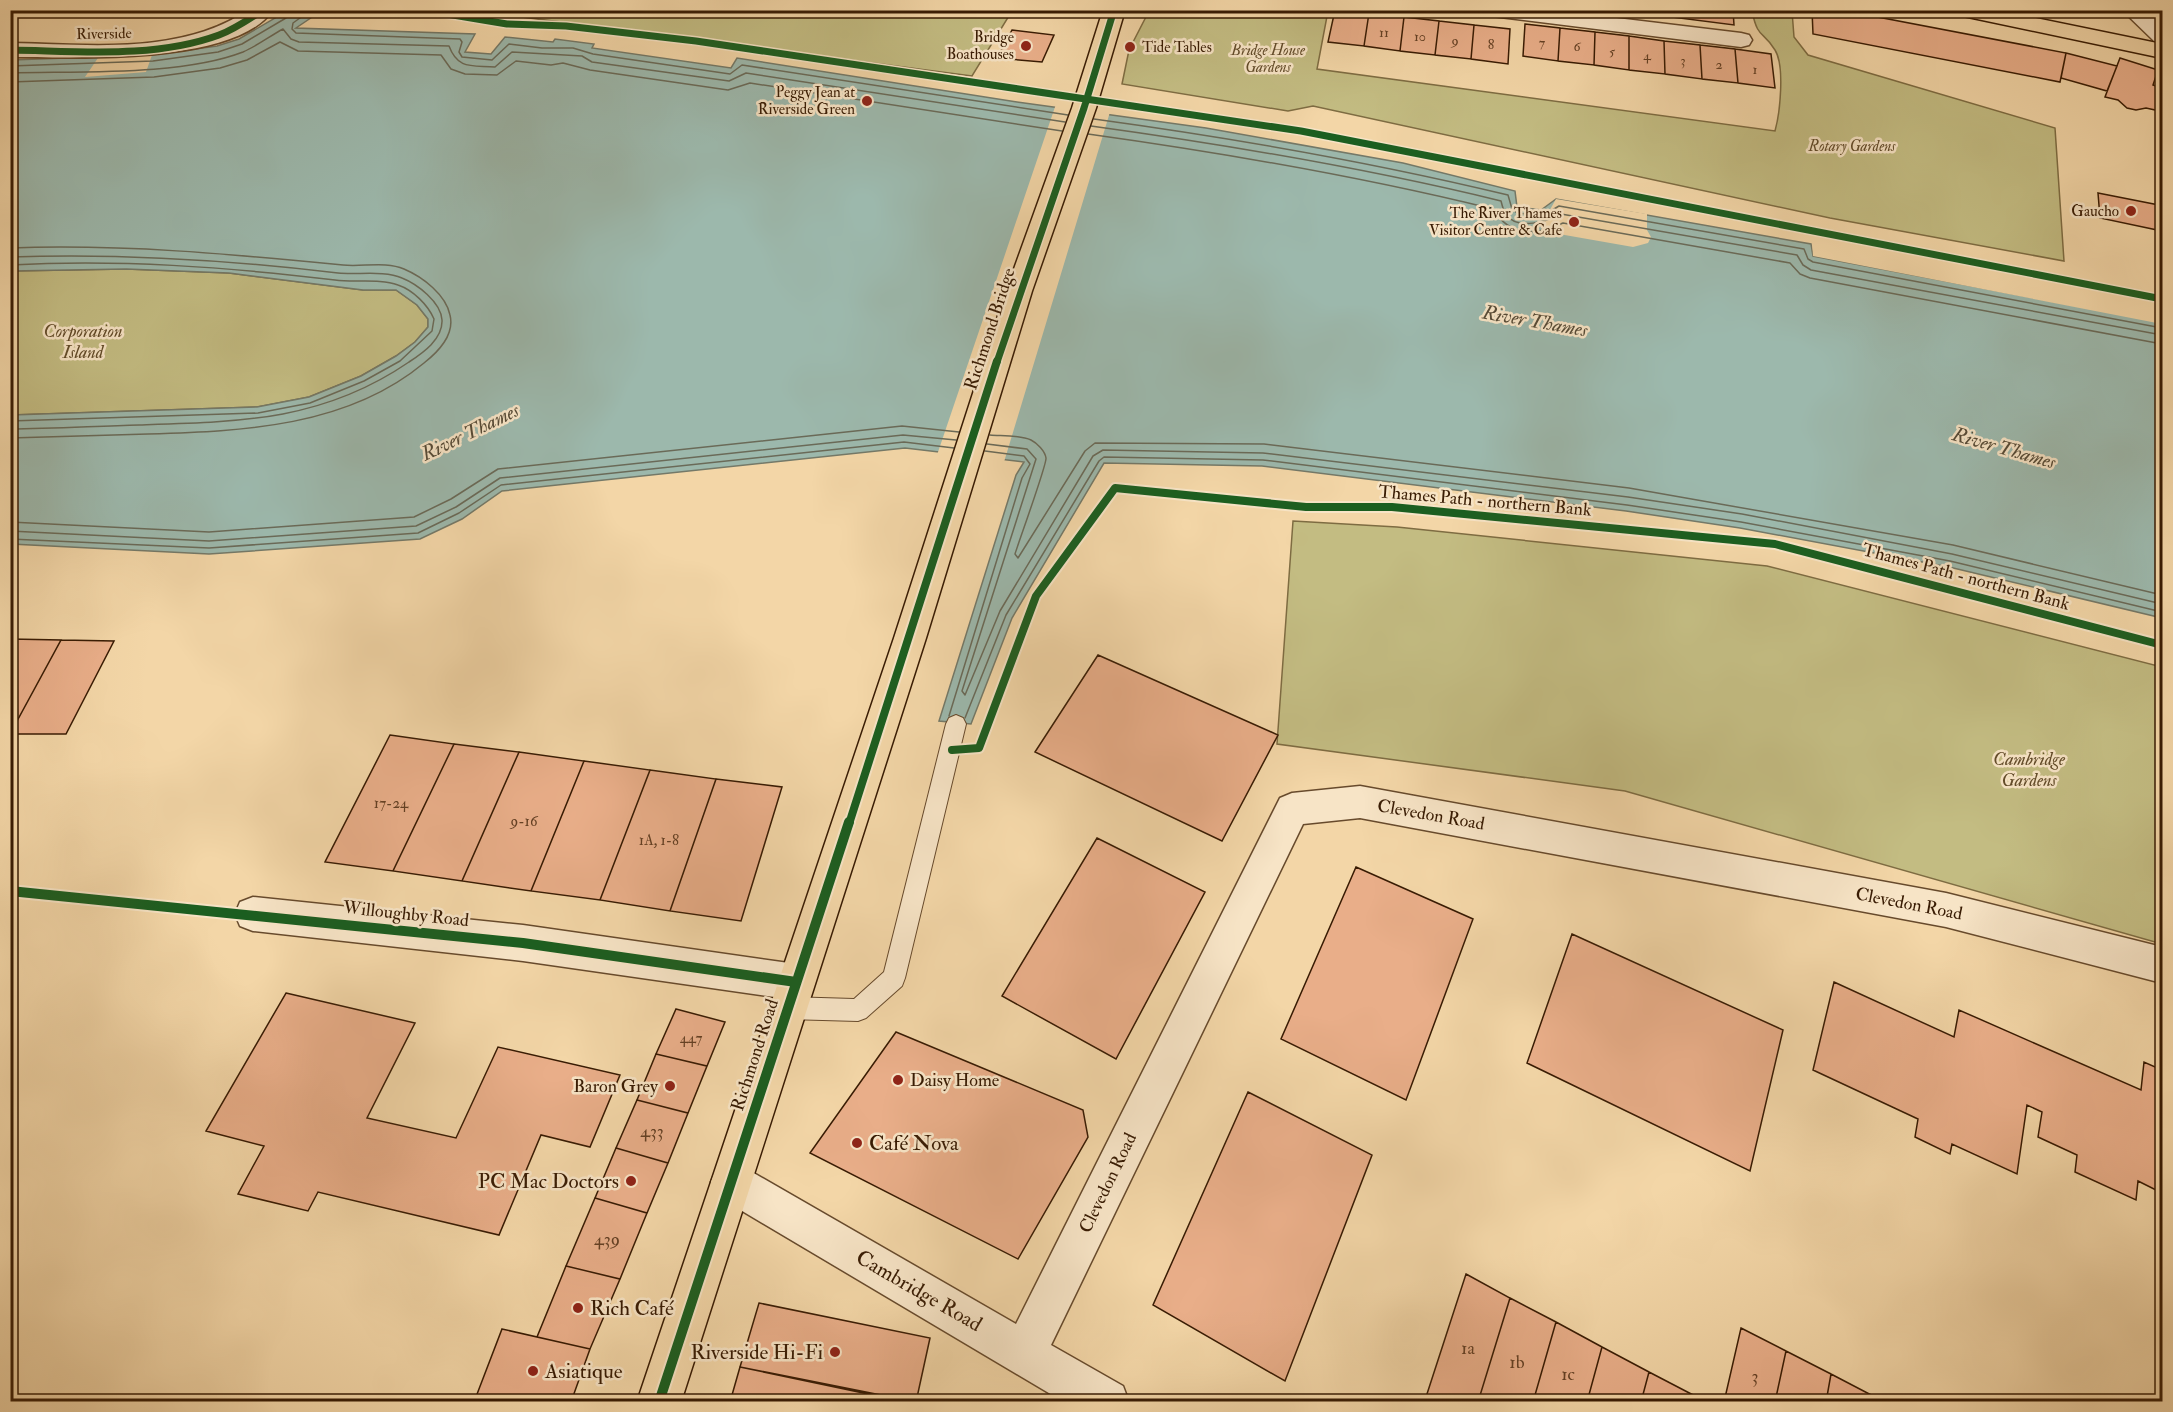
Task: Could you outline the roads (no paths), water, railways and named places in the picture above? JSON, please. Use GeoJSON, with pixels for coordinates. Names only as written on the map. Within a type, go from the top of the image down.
{"type":"FeatureCollection","features":[{"type":"Feature","properties":{"kind":"main road","name":"Richmond Bridge"},"geometry":{"type":"LineString","coordinates":[[916,616],[1018,291],[1101,55],[1114,10]]}},
{"type":"Feature","properties":{"kind":"main road"},"geometry":{"type":"LineString","coordinates":[[1963,10],[2163,51]]}},
{"type":"Feature","properties":{"kind":"main road","name":"Richmond Road"},"geometry":{"type":"LineString","coordinates":[[659,1401],[916,616]]}},
{"type":"Feature","properties":{"kind":"street","name":"Riverside"},"geometry":{"type":"LineString","coordinates":[[10,50],[117,49],[193,42],[224,33],[263,10]]}},
{"type":"Feature","properties":{"kind":"street"},"geometry":{"type":"LineString","coordinates":[[1492,10],[1741,40]]}},
{"type":"Feature","properties":{"kind":"street"},"geometry":{"type":"LineString","coordinates":[[2132,10],[2163,36]]}},
{"type":"Feature","properties":{"kind":"street","name":"Clevedon Road"},"geometry":{"type":"LineString","coordinates":[[1025,1352],[1292,809],[1360,802],[1946,910],[2163,965]]}},
{"type":"Feature","properties":{"kind":"street","name":"Willoughby Road"},"geometry":{"type":"LineString","coordinates":[[253,914],[523,943],[791,995]]}},
{"type":"Feature","properties":{"kind":"street","name":"Cambridge Road"},"geometry":{"type":"LineString","coordinates":[[730,1182],[1107,1401]]}},
{"type":"Feature","properties":{"kind":"lane"},"geometry":{"type":"LineString","coordinates":[[791,995],[858,1010],[894,978],[956,724]]}},
{"type":"Feature","properties":{"kind":"water","name":"River Thames"},"geometry":{"type":"Polygon","coordinates":[[[287,11],[321,11],[296,28],[475,34],[465,52],[491,54],[505,37],[553,42],[555,39],[594,44],[592,48],[731,68],[737,58],[1017,102],[1206,128],[1403,163],[1515,191],[1517,207],[1541,210],[1556,199],[1811,244],[1813,256],[2162,322],[2162,618],[1949,567],[1740,528],[1626,511],[1262,466],[1104,463],[1012,618],[971,724],[939,721],[1016,475],[1024,462],[905,448],[502,491],[462,519],[420,539],[209,554],[11,544],[11,415],[257,407],[309,397],[361,376],[396,356],[415,342],[428,327],[428,319],[417,305],[396,290],[363,290],[229,273],[126,269],[11,271],[11,60],[152,55],[217,46],[239,39],[287,11]]]}},
{"type":"Feature","properties":{"kind":"place","name":"Bridge Boathouses"},"geometry":{"type":"Point","coordinates":[1026,46]}},
{"type":"Feature","properties":{"kind":"place","name":"Tide Tables"},"geometry":{"type":"Point","coordinates":[1130,47]}},
{"type":"Feature","properties":{"kind":"place","name":"Peggy Jean at Riverside Green"},"geometry":{"type":"Point","coordinates":[867,101]}},
{"type":"Feature","properties":{"kind":"place","name":"Gaucho"},"geometry":{"type":"Point","coordinates":[2131,211]}},
{"type":"Feature","properties":{"kind":"place","name":"The River Thames Visitor Centre & Cafe"},"geometry":{"type":"Point","coordinates":[1574,222]}},
{"type":"Feature","properties":{"kind":"place","name":"Daisy Home"},"geometry":{"type":"Point","coordinates":[898,1080]}},
{"type":"Feature","properties":{"kind":"place","name":"Baron Grey"},"geometry":{"type":"Point","coordinates":[670,1086]}},
{"type":"Feature","properties":{"kind":"place","name":"Café Nova"},"geometry":{"type":"Point","coordinates":[857,1143]}},
{"type":"Feature","properties":{"kind":"place","name":"PC Mac Doctors"},"geometry":{"type":"Point","coordinates":[631,1181]}},
{"type":"Feature","properties":{"kind":"place","name":"Rich Café"},"geometry":{"type":"Point","coordinates":[578,1308]}},
{"type":"Feature","properties":{"kind":"place","name":"Riverside Hi-Fi"},"geometry":{"type":"Point","coordinates":[835,1352]}},
{"type":"Feature","properties":{"kind":"place","name":"Asiatique"},"geometry":{"type":"Point","coordinates":[533,1371]}},
{"type":"Feature","properties":{"kind":"park label","name":"Bridge House Gardens"},"geometry":{"type":"Point","coordinates":[1268,58]}},
{"type":"Feature","properties":{"kind":"park label","name":"Rotary Gardens"},"geometry":{"type":"Point","coordinates":[1852,146]}},
{"type":"Feature","properties":{"kind":"park label","name":"Corporation Island"},"geometry":{"type":"Point","coordinates":[83,341]}},
{"type":"Feature","properties":{"kind":"park label","name":"Cambridge Gardens"},"geometry":{"type":"Point","coordinates":[2029,769]}}]}
